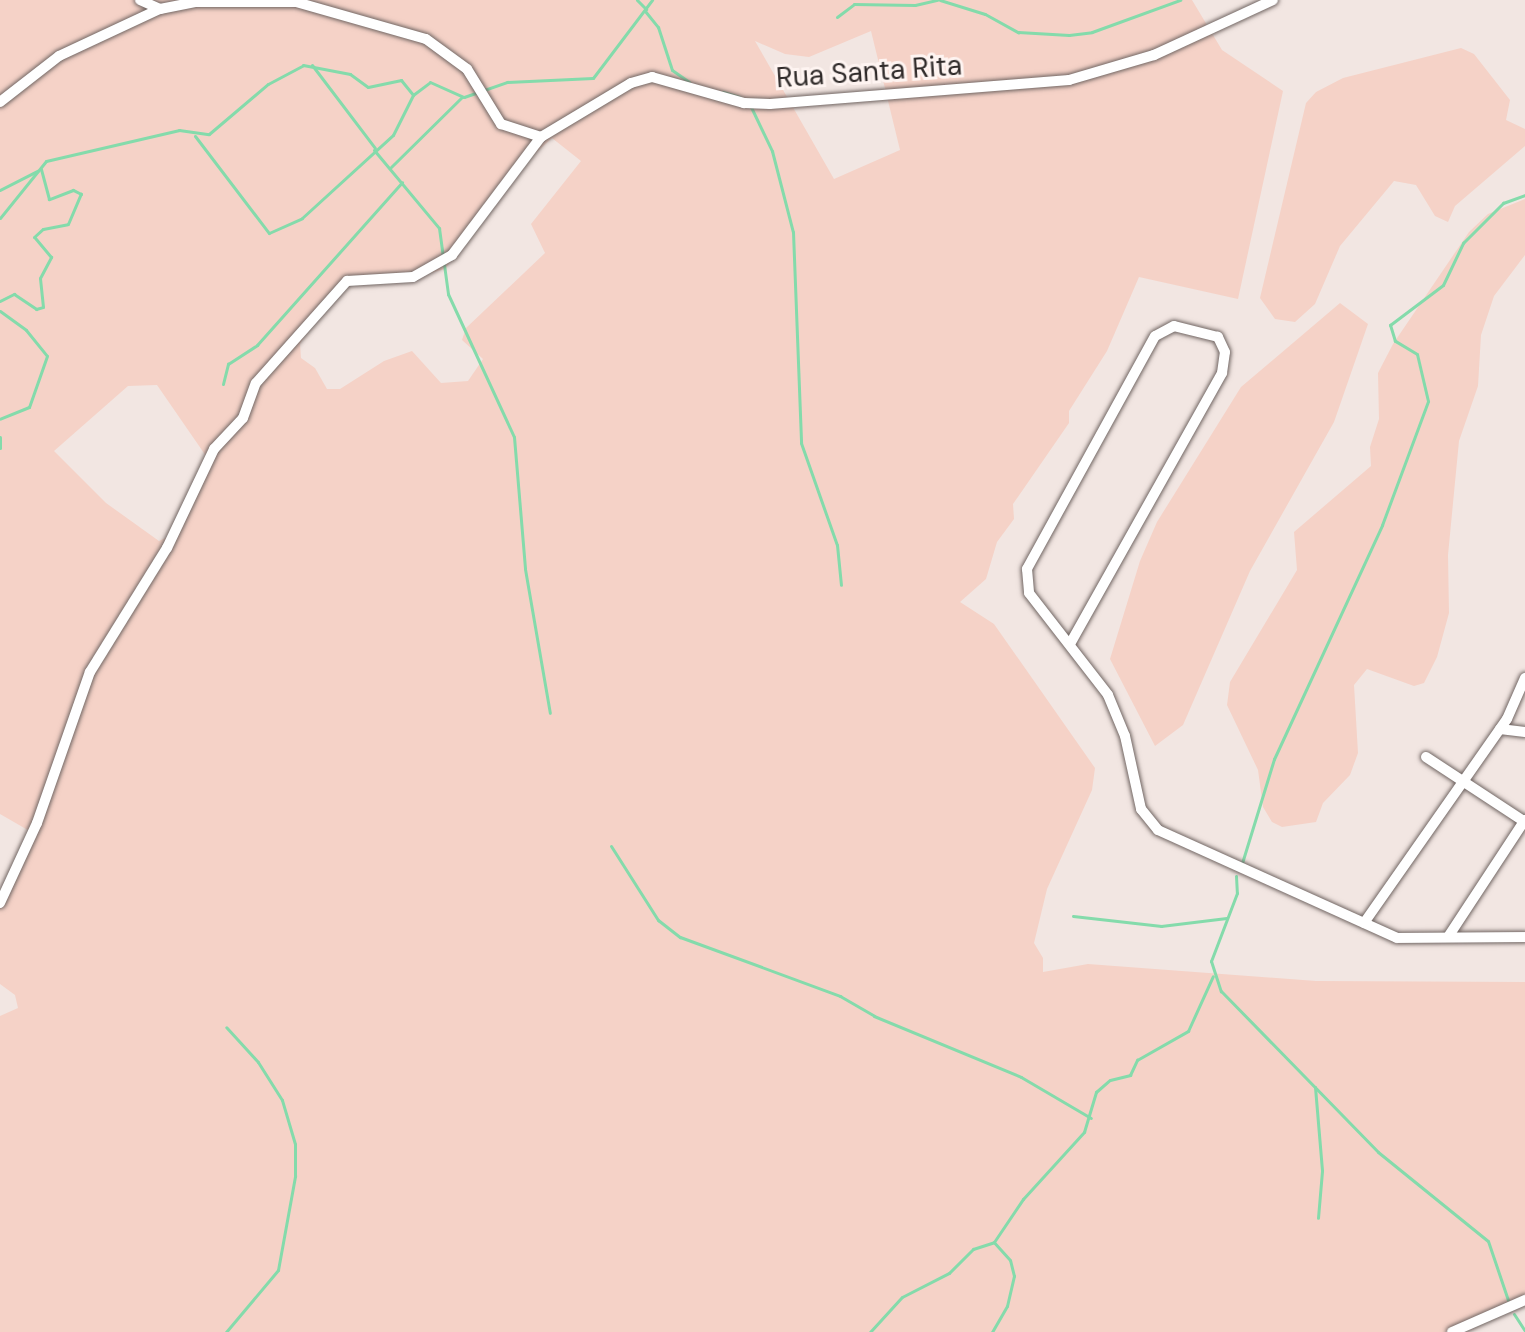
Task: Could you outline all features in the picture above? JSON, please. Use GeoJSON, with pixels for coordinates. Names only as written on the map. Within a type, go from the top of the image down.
{"type":"FeatureCollection","features":[{"type":"Feature","properties":{"kind":"street"},"geometry":{"type":"LineString","coordinates":[[140,0],[160,9]]}},
{"type":"Feature","properties":{"kind":"street","name":"Rua Santa Rita"},"geometry":{"type":"LineString","coordinates":[[541,137],[631,83],[652,77],[744,103],[770,104],[1069,80],[1154,55],[1273,0]]}},
{"type":"Feature","properties":{"kind":"street"},"geometry":{"type":"LineString","coordinates":[[0,102],[59,56],[160,9],[196,1],[294,1],[426,39],[475,79],[501,124],[541,137],[452,255],[413,277],[347,281],[256,383],[243,418],[214,449],[167,548],[90,672],[37,823],[0,903]]}},
{"type":"Feature","properties":{"kind":"street"},"geometry":{"type":"LineString","coordinates":[[1070,644],[1222,373],[1225,352],[1218,337],[1174,326],[1155,336],[1027,569],[1029,593],[1115,708],[1139,802],[1153,826],[1397,938],[1525,937]]}},
{"type":"Feature","properties":{"kind":"street"},"geometry":{"type":"LineString","coordinates":[[1364,923],[1500,729],[1525,678]]}},
{"type":"Feature","properties":{"kind":"street"},"geometry":{"type":"LineString","coordinates":[[1500,729],[1525,732]]}},
{"type":"Feature","properties":{"kind":"street"},"geometry":{"type":"LineString","coordinates":[[1426,757],[1525,821],[1448,937]]}},
{"type":"Feature","properties":{"kind":"street"},"geometry":{"type":"LineString","coordinates":[[1452,1332],[1525,1300]]}},
{"type":"Feature","properties":{"kind":"shaded area"},"geometry":{"type":"Polygon","coordinates":[[[0,0],[175,0],[203,5],[295,0],[1192,0],[1222,50],[1283,91],[1238,299],[1139,277],[1107,351],[1069,411],[1069,423],[1013,504],[1014,519],[997,542],[986,579],[960,602],[994,624],[1095,768],[1092,790],[1047,889],[1034,943],[1043,958],[1043,972],[1088,964],[1316,981],[1525,982],[1525,1301],[1449,1332],[0,1332],[0,1016],[18,1008],[15,995],[0,984],[0,897],[33,833],[0,814],[0,0]],[[871,31],[809,57],[785,54],[755,41],[834,179],[900,150],[871,31]],[[552,138],[527,161],[445,269],[403,281],[349,277],[317,311],[300,344],[301,358],[315,368],[327,389],[340,389],[384,361],[412,351],[441,383],[468,381],[483,359],[462,340],[466,328],[545,253],[531,224],[581,161],[552,138]],[[157,385],[128,386],[54,451],[106,503],[159,541],[174,534],[206,456],[157,385]]]}},
{"type":"Feature","properties":{"kind":"shaded area"},"geometry":{"type":"Polygon","coordinates":[[[1461,48],[1474,54],[1510,100],[1506,120],[1525,129],[1525,146],[1455,206],[1448,222],[1435,216],[1416,185],[1394,181],[1340,246],[1315,304],[1295,322],[1275,319],[1260,298],[1306,103],[1316,92],[1343,78],[1461,48]]]}},
{"type":"Feature","properties":{"kind":"shaded area"},"geometry":{"type":"Polygon","coordinates":[[[1525,199],[1525,255],[1494,296],[1481,335],[1478,386],[1459,441],[1448,555],[1449,613],[1437,657],[1424,683],[1414,686],[1367,669],[1354,685],[1358,753],[1350,775],[1323,803],[1316,822],[1282,827],[1272,822],[1263,807],[1258,770],[1227,705],[1230,682],[1297,570],[1294,532],[1371,466],[1370,447],[1379,419],[1378,373],[1393,344],[1469,232],[1488,214],[1525,199]]]}},
{"type":"Feature","properties":{"kind":"shaded area"},"geometry":{"type":"Polygon","coordinates":[[[1340,303],[1368,324],[1334,422],[1250,571],[1183,725],[1155,746],[1110,659],[1140,561],[1157,522],[1241,387],[1340,303]]]}},
{"type":"Feature","properties":{"kind":"waterway"},"geometry":{"type":"LineString","coordinates":[[637,0],[646,9]]}},
{"type":"Feature","properties":{"kind":"waterway"},"geometry":{"type":"LineString","coordinates":[[413,95],[430,82],[464,97],[507,82],[593,78],[652,0]]}},
{"type":"Feature","properties":{"kind":"waterway"},"geometry":{"type":"LineString","coordinates":[[837,17],[854,4],[915,5],[937,0]]}},
{"type":"Feature","properties":{"kind":"waterway"},"geometry":{"type":"LineString","coordinates":[[940,0],[985,14],[1018,32],[1069,35],[1092,32],[1180,0]]}},
{"type":"Feature","properties":{"kind":"waterway"},"geometry":{"type":"LineString","coordinates":[[645,11],[658,27],[672,70],[689,82]]}},
{"type":"Feature","properties":{"kind":"waterway"},"geometry":{"type":"LineString","coordinates":[[0,218],[46,161],[179,130],[209,134],[268,84],[303,65],[350,74],[368,87],[401,80],[413,95]]}},
{"type":"Feature","properties":{"kind":"waterway"},"geometry":{"type":"LineString","coordinates":[[312,65],[375,148]]}},
{"type":"Feature","properties":{"kind":"waterway"},"geometry":{"type":"LineString","coordinates":[[723,92],[739,97]]}},
{"type":"Feature","properties":{"kind":"waterway"},"geometry":{"type":"LineString","coordinates":[[195,136],[269,233],[302,218],[393,135],[413,95]]}},
{"type":"Feature","properties":{"kind":"waterway"},"geometry":{"type":"LineString","coordinates":[[391,167],[462,97]]}},
{"type":"Feature","properties":{"kind":"waterway"},"geometry":{"type":"LineString","coordinates":[[751,107],[772,151],[793,232],[801,443],[837,545],[841,585]]}},
{"type":"Feature","properties":{"kind":"waterway"},"geometry":{"type":"LineString","coordinates":[[374,150],[439,228],[448,294],[514,437],[525,569],[550,713]]}},
{"type":"Feature","properties":{"kind":"waterway"},"geometry":{"type":"LineString","coordinates":[[0,301],[14,294],[36,309],[43,307],[40,278],[51,257],[34,237],[43,229],[68,224],[81,194],[73,190],[49,199],[41,169]]}},
{"type":"Feature","properties":{"kind":"waterway"},"geometry":{"type":"LineString","coordinates":[[0,190],[37,171]]}},
{"type":"Feature","properties":{"kind":"waterway"},"geometry":{"type":"LineString","coordinates":[[223,384],[228,364],[257,345],[402,182]]}},
{"type":"Feature","properties":{"kind":"waterway"},"geometry":{"type":"LineString","coordinates":[[1242,863],[1274,759],[1382,525],[1428,401],[1417,354],[1395,341],[1390,325],[1443,285],[1463,243],[1503,203],[1525,195]]}},
{"type":"Feature","properties":{"kind":"waterway"},"geometry":{"type":"LineString","coordinates":[[0,311],[26,330],[47,356],[29,407],[0,419]]}},
{"type":"Feature","properties":{"kind":"waterway"},"geometry":{"type":"LineString","coordinates":[[0,437],[0,448]]}},
{"type":"Feature","properties":{"kind":"waterway"},"geometry":{"type":"LineString","coordinates":[[611,846],[658,920],[680,937],[840,996],[874,1016],[1021,1077],[1091,1118]]}},
{"type":"Feature","properties":{"kind":"waterway"},"geometry":{"type":"LineString","coordinates":[[1236,876],[1237,893],[1211,961],[1221,991],[1378,1152],[1488,1241],[1508,1300]]}},
{"type":"Feature","properties":{"kind":"waterway"},"geometry":{"type":"LineString","coordinates":[[1073,916],[1161,926],[1227,918]]}},
{"type":"Feature","properties":{"kind":"waterway"},"geometry":{"type":"LineString","coordinates":[[870,1332],[902,1297],[949,1273],[973,1249],[994,1242],[1023,1199],[1084,1132],[1096,1092],[1110,1080],[1130,1075],[1137,1060],[1188,1031],[1213,976]]}},
{"type":"Feature","properties":{"kind":"waterway"},"geometry":{"type":"LineString","coordinates":[[226,1027],[258,1062],[282,1100],[295,1144],[295,1176],[278,1270],[226,1332]]}},
{"type":"Feature","properties":{"kind":"waterway"},"geometry":{"type":"LineString","coordinates":[[1315,1087],[1322,1171],[1318,1218]]}},
{"type":"Feature","properties":{"kind":"waterway"},"geometry":{"type":"LineString","coordinates":[[992,1332],[1007,1306],[1014,1276],[1010,1260],[994,1242]]}},
{"type":"Feature","properties":{"kind":"waterway"},"geometry":{"type":"LineString","coordinates":[[1514,1314],[1525,1331]]}}]}
